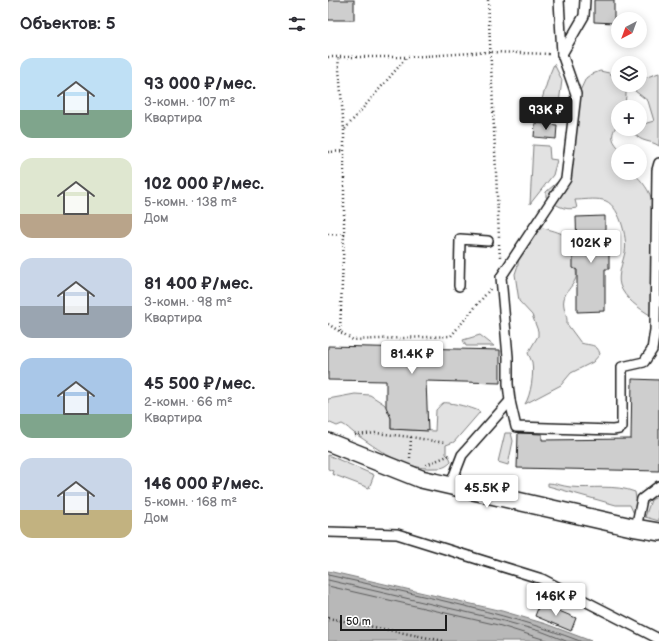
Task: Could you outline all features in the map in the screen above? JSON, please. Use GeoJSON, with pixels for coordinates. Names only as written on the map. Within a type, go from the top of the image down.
{"type":"FeatureCollection","features":[{"type":"Feature","properties":{"kind":"street"},"geometry":{"type":"LineString","coordinates":[[328,442],[421,479],[659,532]]}},
{"type":"Feature","properties":{"kind":"lane"},"geometry":{"type":"LineString","coordinates":[[559,0],[562,54],[576,94],[566,178],[501,276],[508,357],[508,384],[516,427],[619,429],[622,425],[622,367],[644,362],[652,350],[657,329],[657,170],[659,163]]}},
{"type":"Feature","properties":{"kind":"lane"},"geometry":{"type":"LineString","coordinates":[[562,54],[584,16],[585,0]]}},
{"type":"Feature","properties":{"kind":"lane"},"geometry":{"type":"LineString","coordinates":[[459,286],[460,239],[488,241]]}},
{"type":"Feature","properties":{"kind":"lane"},"geometry":{"type":"LineString","coordinates":[[450,486],[462,455],[510,401]]}},
{"type":"Feature","properties":{"kind":"lane"},"geometry":{"type":"LineString","coordinates":[[636,528],[642,499],[659,486]]}},
{"type":"Feature","properties":{"kind":"lane"},"geometry":{"type":"LineString","coordinates":[[328,532],[397,534],[542,579],[659,639]]}},
{"type":"Feature","properties":{"kind":"path"},"geometry":{"type":"LineString","coordinates":[[328,324],[353,340],[451,336],[501,276],[488,0]]}},
{"type":"Feature","properties":{"kind":"path"},"geometry":{"type":"LineString","coordinates":[[328,57],[407,57],[490,52],[562,54]]}},
{"type":"Feature","properties":{"kind":"path"},"geometry":{"type":"LineString","coordinates":[[338,57],[344,130],[344,235],[340,331]]}},
{"type":"Feature","properties":{"kind":"path"},"geometry":{"type":"LineString","coordinates":[[344,130],[407,57]]}},
{"type":"Feature","properties":{"kind":"path"},"geometry":{"type":"LineString","coordinates":[[328,152],[344,151]]}},
{"type":"Feature","properties":{"kind":"path"},"geometry":{"type":"LineString","coordinates":[[328,234],[344,235]]}},
{"type":"Feature","properties":{"kind":"path"},"geometry":{"type":"LineString","coordinates":[[353,436],[376,433],[411,437],[445,444]]}},
{"type":"Feature","properties":{"kind":"path"},"geometry":{"type":"LineString","coordinates":[[410,460],[411,437]]}},
{"type":"Feature","properties":{"kind":"path"},"geometry":{"type":"LineString","coordinates":[[422,466],[454,454]]}},
{"type":"Feature","properties":{"kind":"path"},"geometry":{"type":"LineString","coordinates":[[328,618],[444,641]]}},
{"type":"Feature","properties":{"kind":"shaded area"},"geometry":{"type":"Polygon","coordinates":[[[554,64],[562,80],[559,103],[551,107],[550,120],[536,119],[549,76],[554,64]]]}},
{"type":"Feature","properties":{"kind":"shaded area"},"geometry":{"type":"Polygon","coordinates":[[[600,71],[609,73],[611,75],[611,92],[626,92],[625,100],[611,100],[611,136],[613,136],[616,144],[611,144],[611,180],[640,180],[649,192],[653,203],[651,239],[655,315],[650,315],[633,303],[622,290],[620,285],[619,277],[626,246],[624,230],[614,207],[603,200],[592,199],[575,200],[577,208],[568,209],[556,205],[546,197],[546,192],[561,179],[571,167],[574,156],[579,93],[586,78],[600,71]]]}},
{"type":"Feature","properties":{"kind":"shaded area"},"geometry":{"type":"Polygon","coordinates":[[[659,73],[659,146],[637,136],[647,136],[647,123],[654,121],[648,101],[636,92],[647,92],[647,77],[659,73]]]}},
{"type":"Feature","properties":{"kind":"shaded area"},"geometry":{"type":"Polygon","coordinates":[[[533,145],[549,146],[550,159],[557,160],[553,175],[530,204],[533,145]]]}},
{"type":"Feature","properties":{"kind":"shaded area"},"geometry":{"type":"Polygon","coordinates":[[[543,228],[563,234],[572,240],[577,247],[576,278],[565,296],[564,302],[567,324],[581,343],[595,346],[599,350],[600,354],[593,362],[571,373],[561,385],[525,404],[532,384],[533,372],[532,362],[528,353],[538,336],[538,331],[532,315],[519,301],[515,274],[518,265],[518,256],[538,230],[543,228]]]}},
{"type":"Feature","properties":{"kind":"shaded area"},"geometry":{"type":"Polygon","coordinates":[[[480,335],[494,346],[466,346],[463,340],[480,335]]]}},
{"type":"Feature","properties":{"kind":"shaded area"},"geometry":{"type":"Polygon","coordinates":[[[355,394],[370,395],[384,404],[388,409],[391,418],[391,429],[435,431],[436,410],[443,403],[450,403],[480,412],[454,442],[446,445],[446,454],[450,458],[451,462],[445,467],[441,468],[422,468],[412,466],[391,457],[342,424],[337,426],[328,422],[328,399],[355,394]]]}},
{"type":"Feature","properties":{"kind":"shaded area"},"geometry":{"type":"Polygon","coordinates":[[[505,433],[511,433],[513,441],[508,465],[498,462],[505,433]]]}},
{"type":"Feature","properties":{"kind":"shaded area"},"geometry":{"type":"Polygon","coordinates":[[[328,455],[374,475],[369,488],[332,474],[333,471],[328,469],[328,455]]]}},
{"type":"Feature","properties":{"kind":"shaded area"},"geometry":{"type":"Polygon","coordinates":[[[548,483],[570,487],[619,488],[635,492],[637,505],[634,514],[630,505],[616,505],[548,486],[548,483]]]}},
{"type":"Feature","properties":{"kind":"shaded area"},"geometry":{"type":"Polygon","coordinates":[[[659,496],[659,521],[645,517],[651,500],[659,496]]]}},
{"type":"Feature","properties":{"kind":"water"},"geometry":{"type":"Polygon","coordinates":[[[328,571],[502,611],[546,624],[591,641],[328,641],[328,571]]]}},
{"type":"Feature","properties":{"kind":"building"},"geometry":{"type":"Polygon","coordinates":[[[328,0],[354,0],[354,20],[328,20],[328,0]]]}},
{"type":"Feature","properties":{"kind":"building"},"geometry":{"type":"Polygon","coordinates":[[[594,0],[614,0],[614,12],[611,12],[611,23],[594,22],[594,0]]]}},
{"type":"Feature","properties":{"kind":"building"},"geometry":{"type":"Polygon","coordinates":[[[535,123],[557,125],[556,139],[534,137],[535,123]]]}},
{"type":"Feature","properties":{"kind":"building"},"geometry":{"type":"Polygon","coordinates":[[[605,216],[605,254],[609,254],[609,269],[605,269],[605,311],[577,312],[577,270],[573,268],[573,252],[577,250],[576,217],[605,216]]]}},
{"type":"Feature","properties":{"kind":"building"},"geometry":{"type":"Polygon","coordinates":[[[328,346],[500,350],[500,383],[426,381],[428,431],[391,429],[391,418],[386,407],[386,381],[328,380],[328,346]]]}},
{"type":"Feature","properties":{"kind":"building"},"geometry":{"type":"Polygon","coordinates":[[[632,379],[659,380],[659,471],[517,468],[518,433],[542,434],[542,440],[631,439],[632,379]]]}},
{"type":"Feature","properties":{"kind":"building"},"geometry":{"type":"Polygon","coordinates":[[[540,603],[576,618],[571,631],[535,616],[540,603]]]}}]}
